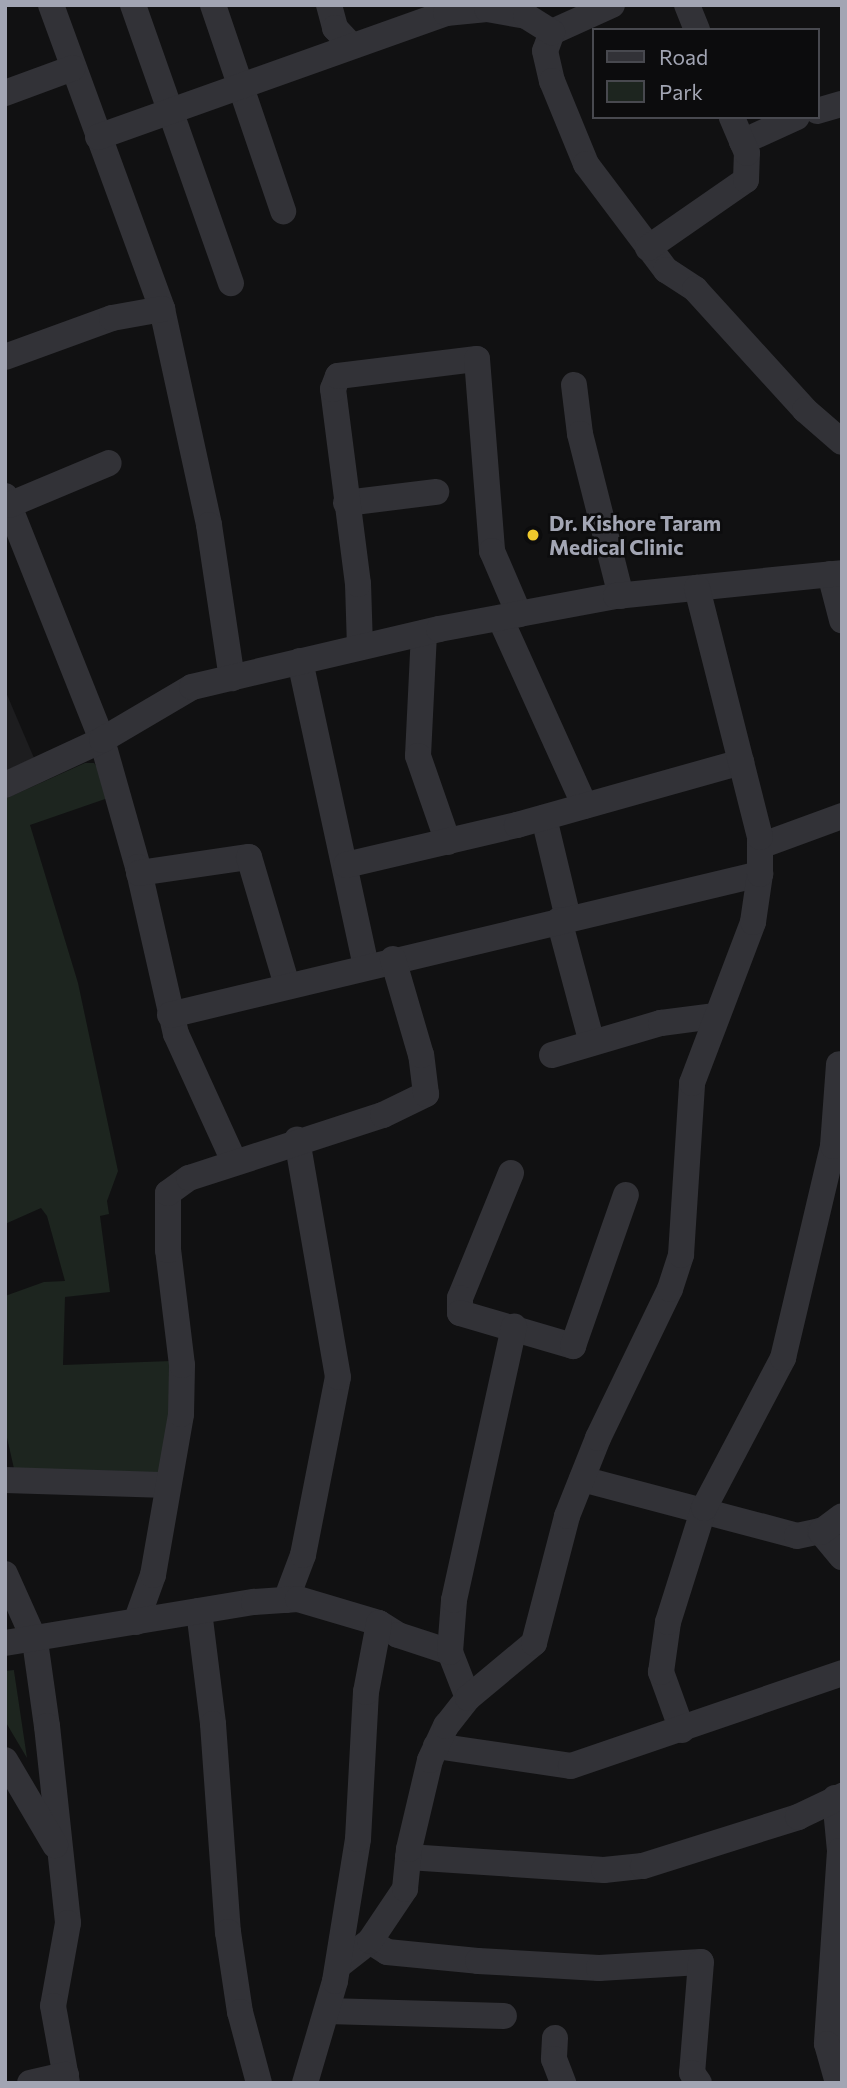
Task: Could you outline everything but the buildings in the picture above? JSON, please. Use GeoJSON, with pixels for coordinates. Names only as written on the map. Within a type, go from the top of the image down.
{"type":"FeatureCollection","features":[{"type":"Feature","properties":{"kind":"street"},"geometry":{"type":"LineString","coordinates":[[51,5],[162,309],[209,525],[232,678]]}},
{"type":"Feature","properties":{"kind":"street"},"geometry":{"type":"LineString","coordinates":[[133,5],[173,109],[231,283]]}},
{"type":"Feature","properties":{"kind":"street"},"geometry":{"type":"LineString","coordinates":[[213,5],[283,211]]}},
{"type":"Feature","properties":{"kind":"street"},"geometry":{"type":"LineString","coordinates":[[329,5],[335,28],[350,44]]}},
{"type":"Feature","properties":{"kind":"street"},"geometry":{"type":"LineString","coordinates":[[612,5],[582,11],[552,32],[545,51],[552,81],[586,164],[666,270],[695,289],[805,410],[842,442]]}},
{"type":"Feature","properties":{"kind":"street"},"geometry":{"type":"LineString","coordinates":[[687,5],[696,28]]}},
{"type":"Feature","properties":{"kind":"street"},"geometry":{"type":"LineString","coordinates":[[98,137],[350,44],[423,12],[487,9],[526,16],[552,32]]}},
{"type":"Feature","properties":{"kind":"street"},"geometry":{"type":"LineString","coordinates":[[5,93],[73,68]]}},
{"type":"Feature","properties":{"kind":"street"},"geometry":{"type":"LineString","coordinates":[[819,110],[842,104]]}},
{"type":"Feature","properties":{"kind":"street"},"geometry":{"type":"LineString","coordinates":[[648,248],[746,180],[750,168],[733,119]]}},
{"type":"Feature","properties":{"kind":"street"},"geometry":{"type":"LineString","coordinates":[[742,142],[793,119]]}},
{"type":"Feature","properties":{"kind":"street"},"geometry":{"type":"LineString","coordinates":[[5,357],[112,318],[162,309]]}},
{"type":"Feature","properties":{"kind":"street"},"geometry":{"type":"LineString","coordinates":[[360,647],[358,584],[333,389],[338,376],[477,359],[492,551],[509,616],[586,806]]}},
{"type":"Feature","properties":{"kind":"street"},"geometry":{"type":"LineString","coordinates":[[574,385],[580,433],[621,596]]}},
{"type":"Feature","properties":{"kind":"street"},"geometry":{"type":"LineString","coordinates":[[109,463],[7,500],[102,740],[139,873],[170,1015],[234,1161]]}},
{"type":"Feature","properties":{"kind":"street"},"geometry":{"type":"LineString","coordinates":[[346,503],[436,492]]}},
{"type":"Feature","properties":{"kind":"street"},"geometry":{"type":"LineString","coordinates":[[5,785],[102,740],[192,687],[360,647],[509,616],[621,596],[836,573],[842,620]]}},
{"type":"Feature","properties":{"kind":"street"},"geometry":{"type":"LineString","coordinates":[[338,1966],[370,1941],[405,1889],[408,1857],[436,1746],[468,1698],[534,1643],[567,1516],[670,1289],[681,1255],[692,1083],[714,1016],[753,922],[760,874],[760,846],[697,588]]}},
{"type":"Feature","properties":{"kind":"street"},"geometry":{"type":"LineString","coordinates":[[424,633],[418,756],[448,842]]}},
{"type":"Feature","properties":{"kind":"street"},"geometry":{"type":"LineString","coordinates":[[300,661],[366,965]]}},
{"type":"Feature","properties":{"kind":"street"},"geometry":{"type":"LineString","coordinates":[[346,865],[544,818],[741,762]]}},
{"type":"Feature","properties":{"kind":"street"},"geometry":{"type":"LineString","coordinates":[[760,846],[842,816]]}},
{"type":"Feature","properties":{"kind":"street"},"geometry":{"type":"LineString","coordinates":[[544,818],[563,919],[592,1043]]}},
{"type":"Feature","properties":{"kind":"street"},"geometry":{"type":"LineString","coordinates":[[139,873],[249,857],[287,985]]}},
{"type":"Feature","properties":{"kind":"street"},"geometry":{"type":"LineString","coordinates":[[170,1015],[366,965],[760,874]]}},
{"type":"Feature","properties":{"kind":"street"},"geometry":{"type":"LineString","coordinates":[[136,1622],[153,1575],[181,1389],[168,1250],[168,1194],[189,1178],[296,1140],[383,1115],[426,1094],[421,1055],[393,959]]}},
{"type":"Feature","properties":{"kind":"street"},"geometry":{"type":"LineString","coordinates":[[552,1055],[661,1023],[714,1016]]}},
{"type":"Feature","properties":{"kind":"street"},"geometry":{"type":"LineString","coordinates":[[682,1730],[661,1672],[668,1622],[704,1508],[783,1358],[833,1146],[839,1064]]}},
{"type":"Feature","properties":{"kind":"street"},"geometry":{"type":"LineString","coordinates":[[286,1600],[303,1556],[338,1377],[296,1140]]}},
{"type":"Feature","properties":{"kind":"street"},"geometry":{"type":"LineString","coordinates":[[511,1173],[460,1305],[460,1313],[514,1326],[573,1346],[626,1195]]}},
{"type":"Feature","properties":{"kind":"street"},"geometry":{"type":"LineString","coordinates":[[468,1698],[450,1652],[454,1600],[514,1326]]}},
{"type":"Feature","properties":{"kind":"street"},"geometry":{"type":"LineString","coordinates":[[582,1479],[704,1508],[797,1536],[821,1532],[842,1516]]}},
{"type":"Feature","properties":{"kind":"street"},"geometry":{"type":"LineString","coordinates":[[5,1480],[168,1485]]}},
{"type":"Feature","properties":{"kind":"street"},"geometry":{"type":"LineString","coordinates":[[821,1532],[842,1557]]}},
{"type":"Feature","properties":{"kind":"street"},"geometry":{"type":"LineString","coordinates":[[5,1574],[35,1641],[68,1923],[53,2006],[66,2079],[30,2083]]}},
{"type":"Feature","properties":{"kind":"street"},"geometry":{"type":"LineString","coordinates":[[5,1643],[35,1641],[199,1611],[286,1600],[339,1609],[379,1623],[398,1635],[450,1652]]}},
{"type":"Feature","properties":{"kind":"street"},"geometry":{"type":"LineString","coordinates":[[199,1611],[213,1724],[228,1932],[240,2012],[259,2083]]}},
{"type":"Feature","properties":{"kind":"street"},"geometry":{"type":"LineString","coordinates":[[305,2083],[338,1966],[358,1839],[366,1692],[379,1623]]}},
{"type":"Feature","properties":{"kind":"street"},"geometry":{"type":"LineString","coordinates":[[436,1746],[571,1766],[842,1673]]}},
{"type":"Feature","properties":{"kind":"street"},"geometry":{"type":"LineString","coordinates":[[5,1760],[60,1853]]}},
{"type":"Feature","properties":{"kind":"street"},"geometry":{"type":"LineString","coordinates":[[408,1857],[604,1870],[643,1866],[798,1817],[838,1797],[841,1851],[827,2044],[838,2083]]}},
{"type":"Feature","properties":{"kind":"street"},"geometry":{"type":"LineString","coordinates":[[370,1941],[387,1952],[492,1962],[598,1968],[701,1962],[692,2073],[698,2083]]}},
{"type":"Feature","properties":{"kind":"street"},"geometry":{"type":"LineString","coordinates":[[327,2011],[504,2016]]}},
{"type":"Feature","properties":{"kind":"street"},"geometry":{"type":"LineString","coordinates":[[555,2038],[554,2059],[564,2083]]}},
{"type":"Feature","properties":{"kind":"shaded area"},"geometry":{"type":"Polygon","coordinates":[[[5,690],[34,758],[5,771],[5,690]]]}},
{"type":"Feature","properties":{"kind":"green space"},"geometry":{"type":"Polygon","coordinates":[[[85,763],[94,763],[99,770],[108,798],[30,825],[78,983],[118,1171],[107,1201],[109,1214],[100,1216],[110,1292],[65,1297],[63,1365],[171,1361],[173,1382],[162,1477],[15,1473],[5,1429],[5,1296],[44,1282],[65,1281],[47,1216],[41,1208],[5,1224],[5,799],[85,763]]]}},
{"type":"Feature","properties":{"kind":"green space"},"geometry":{"type":"Polygon","coordinates":[[[14,1670],[27,1758],[5,1721],[5,1671],[14,1670]]]}},
{"type":"Feature","properties":{"kind":"place","name":"Dr. Kishore Taram Medical Clinic"},"geometry":{"type":"Point","coordinates":[533,535]}}]}
